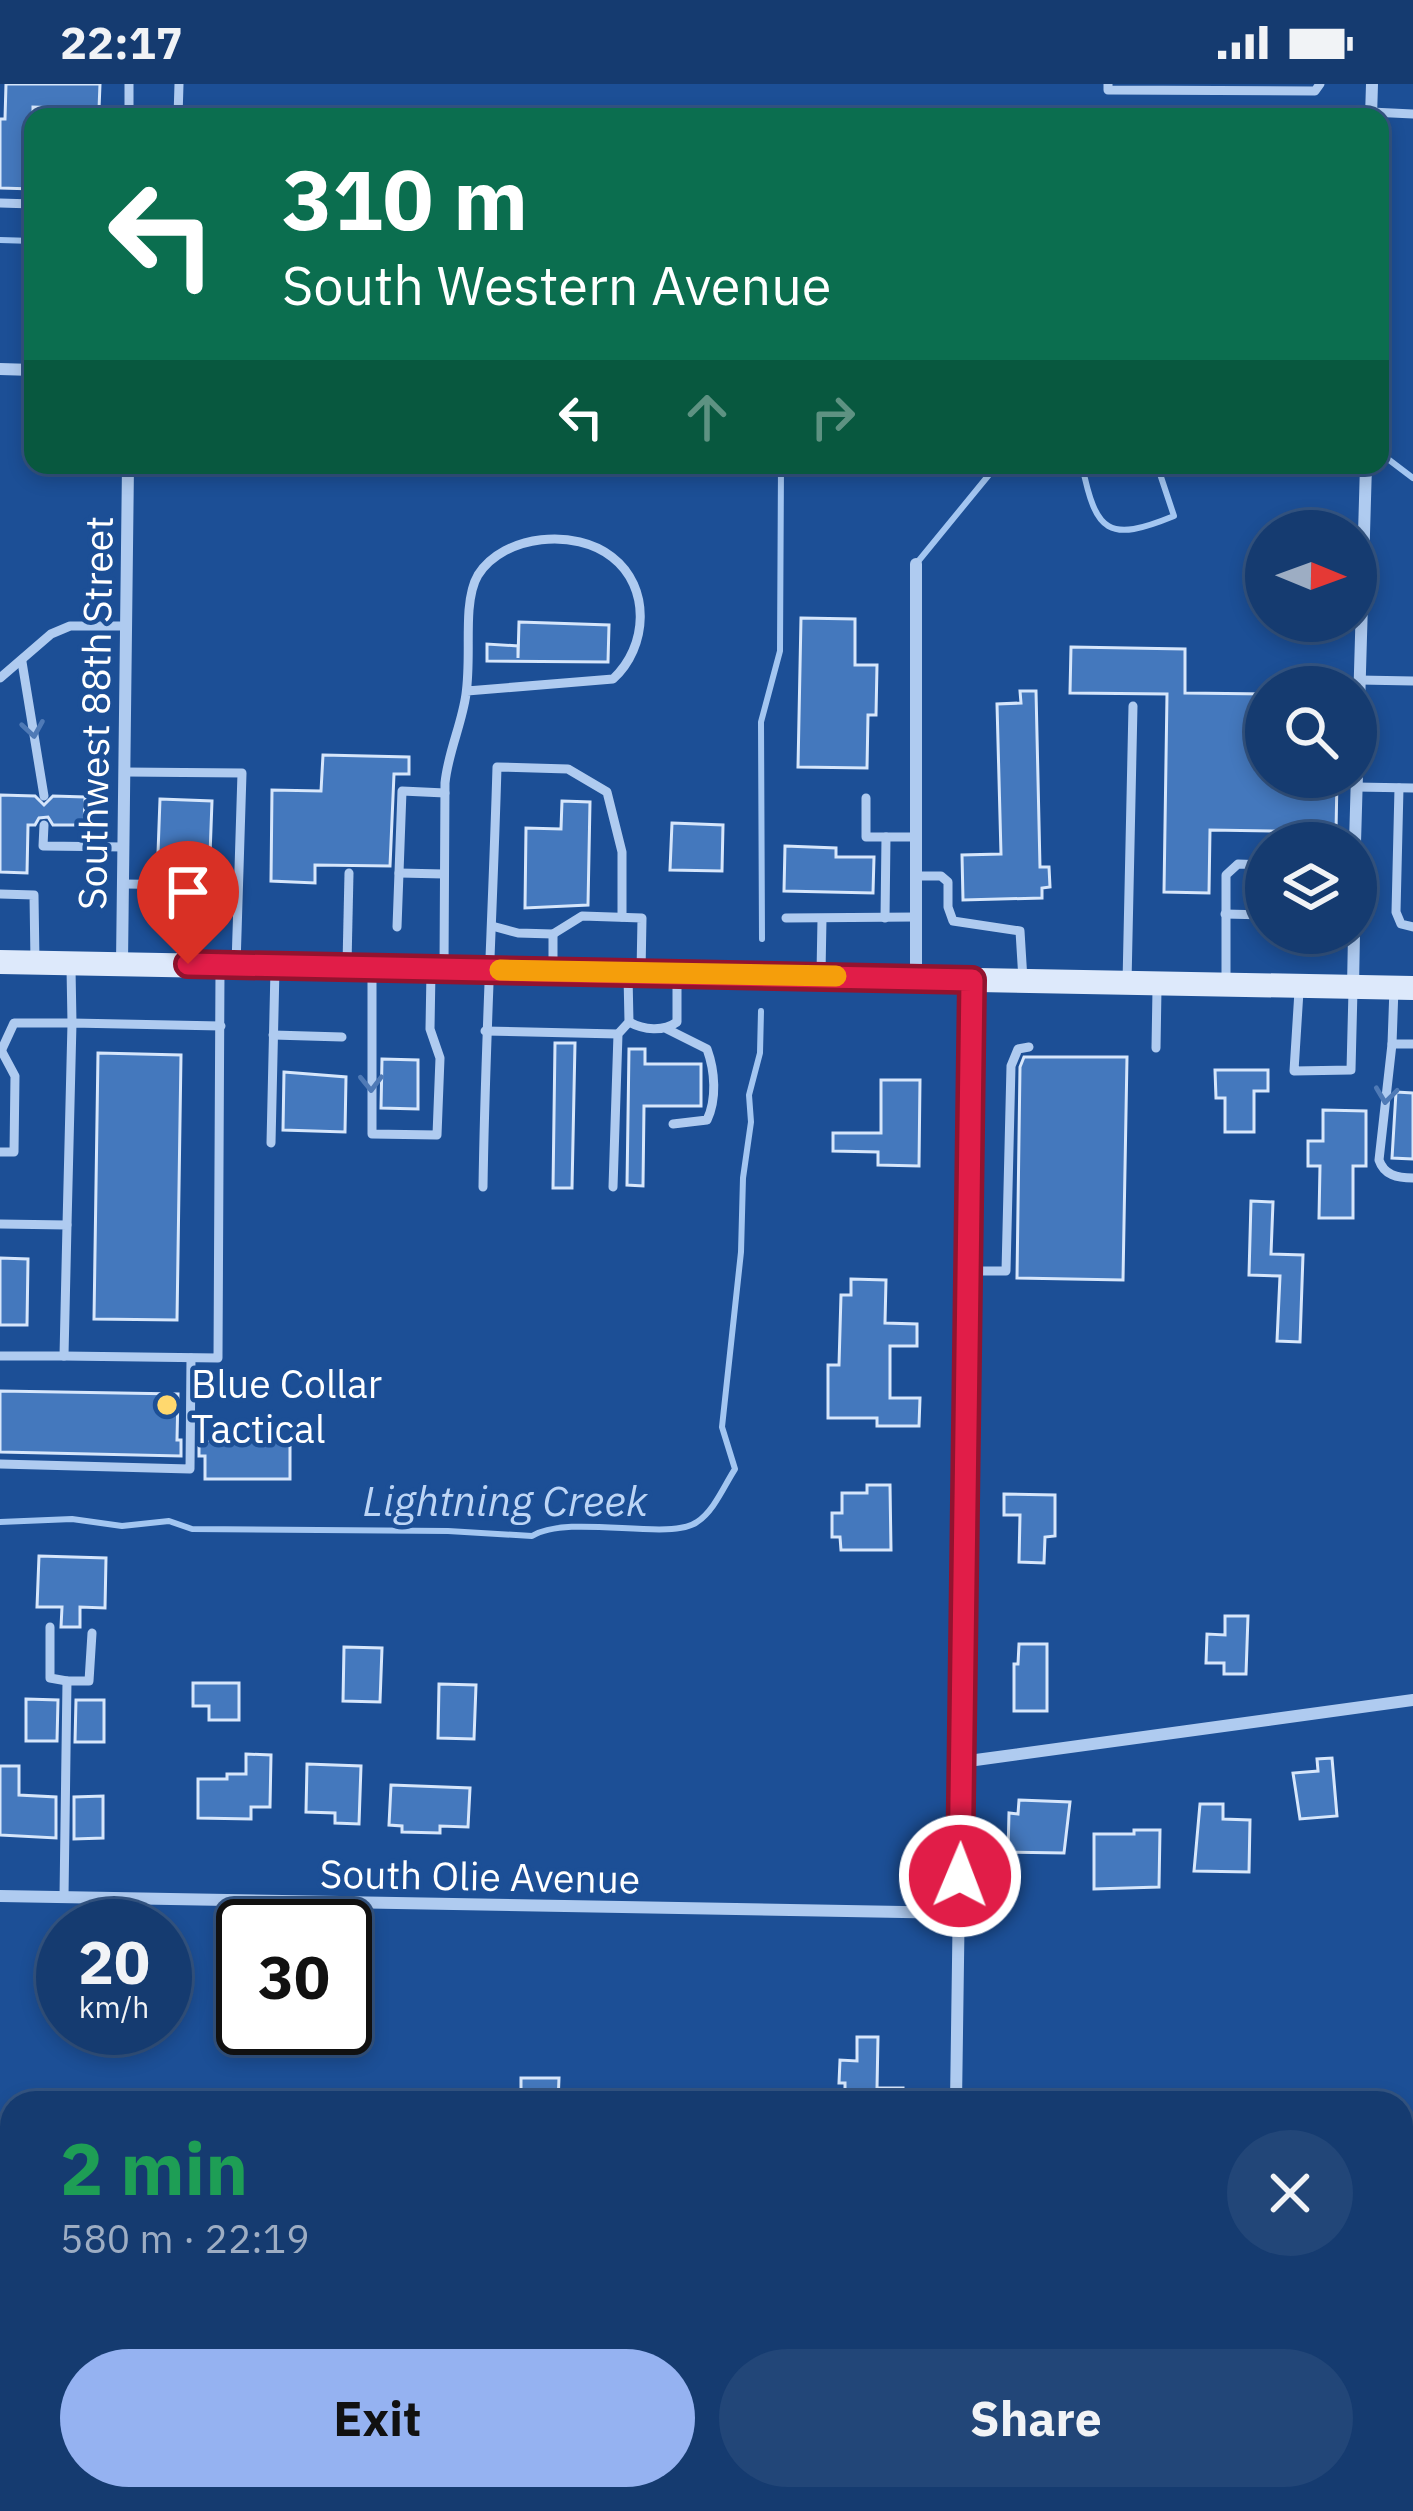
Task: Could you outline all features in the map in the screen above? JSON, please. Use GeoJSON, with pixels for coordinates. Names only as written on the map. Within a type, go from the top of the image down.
{"type":"FeatureCollection","features":[{"type":"Feature","properties":{"kind":"main road"},"geometry":{"type":"LineString","coordinates":[[0,962],[1404,988]]}},
{"type":"Feature","properties":{"kind":"street","name":"Southwest 88th Street"},"geometry":{"type":"LineString","coordinates":[[122,963],[128,474]]}},
{"type":"Feature","properties":{"kind":"street"},"geometry":{"type":"LineString","coordinates":[[1359,666],[1366,474]]}},
{"type":"Feature","properties":{"kind":"street"},"geometry":{"type":"LineString","coordinates":[[916,564],[916,978]]}},
{"type":"Feature","properties":{"kind":"street"},"geometry":{"type":"LineString","coordinates":[[1353,987],[1354,954]]}},
{"type":"Feature","properties":{"kind":"street"},"geometry":{"type":"LineString","coordinates":[[956,2091],[972,980]]}},
{"type":"Feature","properties":{"kind":"street"},"geometry":{"type":"LineString","coordinates":[[962,1762],[1413,1700]]}},
{"type":"Feature","properties":{"kind":"street","name":"South Olie Avenue"},"geometry":{"type":"LineString","coordinates":[[0,1896],[959,1913]]}},
{"type":"Feature","properties":{"kind":"lane"},"geometry":{"type":"LineString","coordinates":[[1108,84],[1108,90],[1292,91],[1315,91],[1320,84]]}},
{"type":"Feature","properties":{"kind":"lane"},"geometry":{"type":"LineString","coordinates":[[349,873],[372,1134],[437,1135],[440,1058],[430,1029],[438,969],[448,756],[467,691],[471,595],[478,575],[496,555],[518,544],[539,541],[580,542],[614,558],[628,574],[638,597],[641,625],[626,668],[613,679],[467,691]]}},
{"type":"Feature","properties":{"kind":"lane"},"geometry":{"type":"LineString","coordinates":[[0,678],[51,634],[70,626],[126,626]]}},
{"type":"Feature","properties":{"kind":"lane"},"geometry":{"type":"LineString","coordinates":[[22,662],[44,796]]}},
{"type":"Feature","properties":{"kind":"lane"},"geometry":{"type":"LineString","coordinates":[[1377,680],[1413,681]]}},
{"type":"Feature","properties":{"kind":"lane"},"geometry":{"type":"LineString","coordinates":[[1127,982],[1133,706]]}},
{"type":"Feature","properties":{"kind":"lane"},"geometry":{"type":"LineString","coordinates":[[484,1187],[496,766],[568,769],[608,792],[622,852],[622,917]]}},
{"type":"Feature","properties":{"kind":"lane"},"geometry":{"type":"LineString","coordinates":[[0,1356],[218,1358],[220,1025],[242,773],[124,772]]}},
{"type":"Feature","properties":{"kind":"lane"},"geometry":{"type":"LineString","coordinates":[[1377,787],[1413,788]]}},
{"type":"Feature","properties":{"kind":"lane"},"geometry":{"type":"LineString","coordinates":[[1399,788],[1396,913],[1401,924],[1413,927]]}},
{"type":"Feature","properties":{"kind":"lane"},"geometry":{"type":"LineString","coordinates":[[397,927],[402,791],[445,793]]}},
{"type":"Feature","properties":{"kind":"lane"},"geometry":{"type":"LineString","coordinates":[[866,798],[866,837],[916,837]]}},
{"type":"Feature","properties":{"kind":"lane"},"geometry":{"type":"LineString","coordinates":[[44,825],[43,846],[124,847]]}},
{"type":"Feature","properties":{"kind":"lane"},"geometry":{"type":"LineString","coordinates":[[885,918],[886,837]]}},
{"type":"Feature","properties":{"kind":"lane"},"geometry":{"type":"LineString","coordinates":[[1397,838],[1413,838]]}},
{"type":"Feature","properties":{"kind":"lane"},"geometry":{"type":"LineString","coordinates":[[1226,984],[1224,886],[1231,868],[1245,864]]}},
{"type":"Feature","properties":{"kind":"lane"},"geometry":{"type":"LineString","coordinates":[[399,873],[444,874]]}},
{"type":"Feature","properties":{"kind":"lane"},"geometry":{"type":"LineString","coordinates":[[916,876],[941,875],[948,882],[953,921],[1020,931],[1023,980]]}},
{"type":"Feature","properties":{"kind":"lane"},"geometry":{"type":"LineString","coordinates":[[123,884],[204,884]]}},
{"type":"Feature","properties":{"kind":"lane"},"geometry":{"type":"LineString","coordinates":[[1396,884],[1413,884]]}},
{"type":"Feature","properties":{"kind":"lane"},"geometry":{"type":"LineString","coordinates":[[0,894],[34,895],[35,962]]}},
{"type":"Feature","properties":{"kind":"lane"},"geometry":{"type":"LineString","coordinates":[[1225,914],[1245,914]]}},
{"type":"Feature","properties":{"kind":"lane"},"geometry":{"type":"LineString","coordinates":[[492,926],[553,934],[582,916],[642,918],[629,1022],[618,1034],[613,1187]]}},
{"type":"Feature","properties":{"kind":"lane"},"geometry":{"type":"LineString","coordinates":[[786,918],[916,917]]}},
{"type":"Feature","properties":{"kind":"lane"},"geometry":{"type":"LineString","coordinates":[[821,976],[822,919]]}},
{"type":"Feature","properties":{"kind":"lane"},"geometry":{"type":"LineString","coordinates":[[553,934],[553,971]]}},
{"type":"Feature","properties":{"kind":"lane"},"geometry":{"type":"LineString","coordinates":[[64,1356],[70,962]]}},
{"type":"Feature","properties":{"kind":"lane"},"geometry":{"type":"LineString","coordinates":[[271,1143],[275,966]]}},
{"type":"Feature","properties":{"kind":"lane"},"geometry":{"type":"LineString","coordinates":[[668,1029],[677,1022],[676,973]]}},
{"type":"Feature","properties":{"kind":"lane"},"geometry":{"type":"LineString","coordinates":[[1156,1048],[1157,983]]}},
{"type":"Feature","properties":{"kind":"lane"},"geometry":{"type":"LineString","coordinates":[[1300,986],[1294,1071],[1351,1070],[1353,987]]}},
{"type":"Feature","properties":{"kind":"lane"},"geometry":{"type":"LineString","coordinates":[[1404,988],[1378,1160],[1392,1176],[1413,1178]]}},
{"type":"Feature","properties":{"kind":"lane"},"geometry":{"type":"LineString","coordinates":[[629,1022],[640,1028],[668,1029],[706,1049],[713,1074],[712,1109],[707,1120],[673,1124]]}},
{"type":"Feature","properties":{"kind":"lane"},"geometry":{"type":"LineString","coordinates":[[0,1152],[14,1152],[15,1076],[1,1049],[14,1023],[220,1025]]}},
{"type":"Feature","properties":{"kind":"lane"},"geometry":{"type":"LineString","coordinates":[[485,1031],[618,1034]]}},
{"type":"Feature","properties":{"kind":"lane"},"geometry":{"type":"LineString","coordinates":[[274,1035],[342,1036]]}},
{"type":"Feature","properties":{"kind":"lane"},"geometry":{"type":"LineString","coordinates":[[1392,1044],[1413,1043]]}},
{"type":"Feature","properties":{"kind":"lane"},"geometry":{"type":"LineString","coordinates":[[968,1271],[1006,1271],[1011,1066],[1018,1049],[1029,1047]]}},
{"type":"Feature","properties":{"kind":"lane"},"geometry":{"type":"LineString","coordinates":[[0,1223],[67,1225]]}},
{"type":"Feature","properties":{"kind":"lane"},"geometry":{"type":"LineString","coordinates":[[0,1464],[190,1469],[191,1358]]}},
{"type":"Feature","properties":{"kind":"lane"},"geometry":{"type":"LineString","coordinates":[[50,1628],[50,1678],[67,1681],[89,1681],[92,1633]]}},
{"type":"Feature","properties":{"kind":"lane"},"geometry":{"type":"LineString","coordinates":[[64,1897],[67,1681]]}},
{"type":"Feature","properties":{"kind":"building"},"geometry":{"type":"Polygon","coordinates":[[[6,84],[100,84],[99,108],[24,108],[24,189],[0,188],[0,119],[5,119],[6,84]]]}},
{"type":"Feature","properties":{"kind":"building"},"geometry":{"type":"Polygon","coordinates":[[[801,618],[855,619],[855,665],[877,665],[876,715],[868,715],[867,768],[798,767],[801,618]]]}},
{"type":"Feature","properties":{"kind":"building"},"geometry":{"type":"Polygon","coordinates":[[[519,622],[609,625],[608,662],[487,661],[487,644],[518,646],[518,658],[519,622]]]}},
{"type":"Feature","properties":{"kind":"building"},"geometry":{"type":"Polygon","coordinates":[[[1071,647],[1185,649],[1185,693],[1245,694],[1245,798],[1337,798],[1336,822],[1245,822],[1245,831],[1210,830],[1209,893],[1164,892],[1167,694],[1070,693],[1071,647]]]}},
{"type":"Feature","properties":{"kind":"building"},"geometry":{"type":"Polygon","coordinates":[[[1020,691],[1036,691],[1040,867],[1049,867],[1050,887],[1042,888],[1042,898],[963,900],[962,855],[1001,854],[997,704],[1021,703],[1020,691]]]}},
{"type":"Feature","properties":{"kind":"building"},"geometry":{"type":"Polygon","coordinates":[[[323,755],[409,757],[409,774],[394,774],[390,866],[315,865],[315,883],[271,881],[272,790],[321,791],[323,755]]]}},
{"type":"Feature","properties":{"kind":"building"},"geometry":{"type":"Polygon","coordinates":[[[0,795],[35,796],[44,805],[53,796],[85,797],[84,825],[53,825],[48,817],[39,818],[35,825],[28,825],[27,873],[0,872],[0,795]]]}},
{"type":"Feature","properties":{"kind":"building"},"geometry":{"type":"Polygon","coordinates":[[[160,799],[212,801],[210,855],[158,853],[160,799]]]}},
{"type":"Feature","properties":{"kind":"building"},"geometry":{"type":"Polygon","coordinates":[[[562,801],[590,802],[588,905],[525,908],[526,828],[561,829],[562,801]]]}},
{"type":"Feature","properties":{"kind":"building"},"geometry":{"type":"Polygon","coordinates":[[[672,823],[723,825],[722,871],[670,870],[672,823]]]}},
{"type":"Feature","properties":{"kind":"building"},"geometry":{"type":"Polygon","coordinates":[[[785,846],[836,848],[836,857],[874,857],[873,893],[784,891],[785,846]]]}},
{"type":"Feature","properties":{"kind":"building"},"geometry":{"type":"Polygon","coordinates":[[[555,1043],[575,1043],[572,1188],[553,1188],[555,1043]]]}},
{"type":"Feature","properties":{"kind":"building"},"geometry":{"type":"Polygon","coordinates":[[[629,1049],[645,1049],[645,1064],[701,1064],[701,1106],[644,1106],[643,1186],[627,1185],[629,1049]]]}},
{"type":"Feature","properties":{"kind":"building"},"geometry":{"type":"Polygon","coordinates":[[[98,1053],[181,1055],[177,1320],[94,1319],[98,1053]]]}},
{"type":"Feature","properties":{"kind":"building"},"geometry":{"type":"Polygon","coordinates":[[[1024,1057],[1127,1057],[1123,1280],[1017,1278],[1020,1067],[1024,1057]]]}},
{"type":"Feature","properties":{"kind":"building"},"geometry":{"type":"Polygon","coordinates":[[[382,1059],[418,1060],[418,1109],[381,1108],[382,1059]]]}},
{"type":"Feature","properties":{"kind":"building"},"geometry":{"type":"Polygon","coordinates":[[[1215,1070],[1268,1070],[1268,1091],[1254,1091],[1254,1132],[1225,1132],[1225,1098],[1216,1098],[1215,1070]]]}},
{"type":"Feature","properties":{"kind":"building"},"geometry":{"type":"Polygon","coordinates":[[[284,1072],[346,1077],[345,1132],[283,1130],[284,1072]]]}},
{"type":"Feature","properties":{"kind":"building"},"geometry":{"type":"Polygon","coordinates":[[[881,1080],[920,1080],[919,1166],[878,1165],[878,1152],[833,1151],[833,1133],[881,1133],[881,1080]]]}},
{"type":"Feature","properties":{"kind":"building"},"geometry":{"type":"Polygon","coordinates":[[[1396,1092],[1413,1093],[1413,1159],[1392,1158],[1396,1092]]]}},
{"type":"Feature","properties":{"kind":"building"},"geometry":{"type":"Polygon","coordinates":[[[1323,1110],[1366,1111],[1366,1166],[1353,1166],[1353,1218],[1319,1218],[1320,1166],[1308,1166],[1308,1141],[1323,1141],[1323,1110]]]}},
{"type":"Feature","properties":{"kind":"building"},"geometry":{"type":"Polygon","coordinates":[[[1251,1201],[1273,1202],[1271,1254],[1303,1255],[1300,1342],[1277,1341],[1280,1276],[1249,1275],[1251,1201]]]}},
{"type":"Feature","properties":{"kind":"building"},"geometry":{"type":"Polygon","coordinates":[[[0,1258],[28,1259],[27,1325],[0,1325],[0,1258]]]}},
{"type":"Feature","properties":{"kind":"building"},"geometry":{"type":"Polygon","coordinates":[[[851,1279],[886,1280],[885,1323],[917,1324],[917,1346],[890,1346],[890,1398],[920,1398],[919,1426],[877,1426],[877,1418],[828,1418],[828,1365],[839,1365],[841,1295],[851,1295],[851,1279]]]}},
{"type":"Feature","properties":{"kind":"building"},"geometry":{"type":"Polygon","coordinates":[[[0,1391],[178,1394],[181,1456],[0,1452],[0,1391]]]}},
{"type":"Feature","properties":{"kind":"building"},"geometry":{"type":"Polygon","coordinates":[[[199,1440],[290,1441],[290,1479],[205,1479],[199,1440]]]}},
{"type":"Feature","properties":{"kind":"building"},"geometry":{"type":"Polygon","coordinates":[[[867,1485],[890,1485],[891,1550],[841,1550],[840,1537],[832,1537],[832,1513],[842,1513],[842,1493],[867,1493],[867,1485]]]}},
{"type":"Feature","properties":{"kind":"building"},"geometry":{"type":"Polygon","coordinates":[[[1004,1494],[1055,1495],[1055,1536],[1045,1537],[1044,1563],[1019,1562],[1020,1515],[1004,1515],[1004,1494]]]}},
{"type":"Feature","properties":{"kind":"building"},"geometry":{"type":"Polygon","coordinates":[[[39,1556],[106,1558],[105,1608],[80,1607],[80,1627],[61,1627],[62,1607],[37,1607],[39,1556]]]}},
{"type":"Feature","properties":{"kind":"building"},"geometry":{"type":"Polygon","coordinates":[[[1225,1616],[1248,1616],[1246,1674],[1224,1674],[1224,1663],[1206,1663],[1207,1634],[1225,1635],[1225,1616]]]}},
{"type":"Feature","properties":{"kind":"building"},"geometry":{"type":"Polygon","coordinates":[[[1019,1644],[1047,1644],[1047,1711],[1014,1711],[1019,1644]]]}},
{"type":"Feature","properties":{"kind":"building"},"geometry":{"type":"Polygon","coordinates":[[[344,1647],[382,1648],[380,1702],[343,1701],[344,1647]]]}},
{"type":"Feature","properties":{"kind":"building"},"geometry":{"type":"Polygon","coordinates":[[[193,1683],[239,1683],[239,1720],[209,1720],[209,1706],[193,1706],[193,1683]]]}},
{"type":"Feature","properties":{"kind":"building"},"geometry":{"type":"Polygon","coordinates":[[[439,1684],[476,1685],[474,1739],[438,1738],[439,1684]]]}},
{"type":"Feature","properties":{"kind":"building"},"geometry":{"type":"Polygon","coordinates":[[[26,1699],[58,1700],[57,1741],[26,1741],[26,1699]]]}},
{"type":"Feature","properties":{"kind":"building"},"geometry":{"type":"Polygon","coordinates":[[[76,1700],[104,1700],[104,1742],[75,1742],[76,1700]]]}},
{"type":"Feature","properties":{"kind":"building"},"geometry":{"type":"Polygon","coordinates":[[[246,1754],[271,1755],[270,1807],[251,1807],[251,1819],[198,1818],[198,1779],[246,1774],[246,1754]]]}},
{"type":"Feature","properties":{"kind":"building"},"geometry":{"type":"Polygon","coordinates":[[[1332,1758],[1337,1816],[1300,1819],[1293,1773],[1318,1771],[1317,1759],[1332,1758]]]}},
{"type":"Feature","properties":{"kind":"building"},"geometry":{"type":"Polygon","coordinates":[[[307,1764],[361,1766],[359,1824],[335,1823],[335,1813],[306,1812],[307,1764]]]}},
{"type":"Feature","properties":{"kind":"building"},"geometry":{"type":"Polygon","coordinates":[[[0,1766],[19,1766],[19,1795],[56,1797],[56,1838],[0,1835],[0,1766]]]}},
{"type":"Feature","properties":{"kind":"building"},"geometry":{"type":"Polygon","coordinates":[[[391,1785],[470,1788],[468,1827],[440,1826],[440,1833],[402,1832],[402,1826],[389,1825],[391,1785]]]}},
{"type":"Feature","properties":{"kind":"building"},"geometry":{"type":"Polygon","coordinates":[[[103,1796],[103,1838],[74,1839],[74,1797],[103,1796]]]}},
{"type":"Feature","properties":{"kind":"building"},"geometry":{"type":"Polygon","coordinates":[[[1019,1800],[1070,1802],[1064,1853],[1008,1852],[1009,1813],[1018,1814],[1019,1800]]]}},
{"type":"Feature","properties":{"kind":"building"},"geometry":{"type":"Polygon","coordinates":[[[1200,1804],[1223,1804],[1223,1819],[1250,1820],[1249,1872],[1194,1871],[1200,1804]]]}},
{"type":"Feature","properties":{"kind":"building"},"geometry":{"type":"Polygon","coordinates":[[[1134,1830],[1160,1830],[1159,1887],[1094,1889],[1094,1834],[1134,1834],[1134,1830]]]}},
{"type":"Feature","properties":{"kind":"building"},"geometry":{"type":"Polygon","coordinates":[[[857,2037],[878,2037],[877,2088],[903,2091],[845,2091],[845,2083],[839,2083],[840,2060],[857,2061],[857,2037]]]}},
{"type":"Feature","properties":{"kind":"building"},"geometry":{"type":"Polygon","coordinates":[[[521,2078],[559,2078],[558,2091],[521,2091],[521,2078]]]}},
{"type":"Feature","properties":{"kind":"waterway"},"geometry":{"type":"LineString","coordinates":[[0,240],[24,241]]}},
{"type":"Feature","properties":{"kind":"waterway","name":"Lightning Creek"},"geometry":{"type":"LineString","coordinates":[[1389,460],[1413,478]]}},
{"type":"Feature","properties":{"kind":"waterway","name":"Lightning Creek"},"geometry":{"type":"LineString","coordinates":[[762,939],[761,722],[780,651],[781,474]]}},
{"type":"Feature","properties":{"kind":"waterway"},"geometry":{"type":"LineString","coordinates":[[916,564],[990,474]]}},
{"type":"Feature","properties":{"kind":"waterway","name":"Lightning Creek"},"geometry":{"type":"LineString","coordinates":[[1084,474],[1100,518],[1120,530],[1174,516],[1160,474]]}},
{"type":"Feature","properties":{"kind":"waterway","name":"Lightning Creek"},"geometry":{"type":"LineString","coordinates":[[0,1522],[72,1519],[122,1526],[169,1521],[192,1529],[532,1536],[570,1527],[665,1529],[697,1522],[714,1505],[735,1469],[722,1427],[741,1252],[749,1095],[760,1053],[761,1011]]}},
{"type":"Feature","properties":{"kind":"slow traffic"},"geometry":{"type":"LineString","coordinates":[[500,970],[836,976]]}},
{"type":"Feature","properties":{"kind":"place","name":"Blue Collar Tactical"},"geometry":{"type":"Point","coordinates":[167,1405]}},
{"type":"Feature","properties":{"kind":"route"},"geometry":{"type":"LineString","coordinates":[[188,964],[972,980],[960,1876]]}}]}
